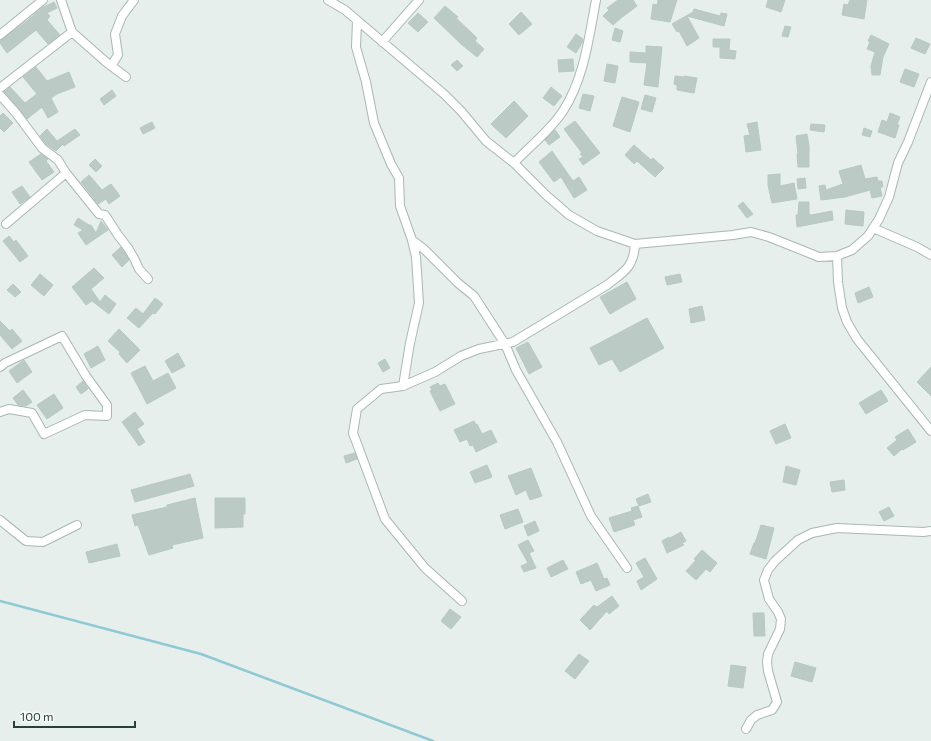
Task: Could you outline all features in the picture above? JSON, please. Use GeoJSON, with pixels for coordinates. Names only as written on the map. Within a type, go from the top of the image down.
{"type":"FeatureCollection","features":[{"type":"Feature","properties":{"kind":"street"},"geometry":{"type":"LineString","coordinates":[[0,35],[43,0]]}},
{"type":"Feature","properties":{"kind":"street"},"geometry":{"type":"LineString","coordinates":[[61,0],[72,32],[111,66],[126,76]]}},
{"type":"Feature","properties":{"kind":"street"},"geometry":{"type":"LineString","coordinates":[[111,66],[118,55],[115,34],[122,16],[134,0]]}},
{"type":"Feature","properties":{"kind":"street"},"geometry":{"type":"LineString","coordinates":[[328,0],[345,10],[444,94],[486,141],[514,163],[546,195],[570,215],[597,231],[635,244],[751,232],[769,237],[819,257],[836,256],[852,250],[868,236],[879,219],[889,197],[898,163],[908,142],[931,82]]}},
{"type":"Feature","properties":{"kind":"street"},"geometry":{"type":"LineString","coordinates":[[382,42],[419,0]]}},
{"type":"Feature","properties":{"kind":"street"},"geometry":{"type":"LineString","coordinates":[[514,163],[551,126],[563,111],[582,68],[596,0]]}},
{"type":"Feature","properties":{"kind":"street"},"geometry":{"type":"LineString","coordinates":[[357,21],[356,47],[366,82],[374,122],[399,178],[400,206],[412,240],[416,257],[419,303],[410,343],[403,386]]}},
{"type":"Feature","properties":{"kind":"street"},"geometry":{"type":"LineString","coordinates":[[0,88],[72,32]]}},
{"type":"Feature","properties":{"kind":"street"},"geometry":{"type":"LineString","coordinates":[[0,95],[16,113],[42,148],[58,160],[66,173],[98,214],[105,215],[118,236],[128,248],[139,269],[148,279]]}},
{"type":"Feature","properties":{"kind":"street"},"geometry":{"type":"LineString","coordinates":[[6,224],[66,173]]}},
{"type":"Feature","properties":{"kind":"street"},"geometry":{"type":"LineString","coordinates":[[873,228],[931,254]]}},
{"type":"Feature","properties":{"kind":"street"},"geometry":{"type":"LineString","coordinates":[[412,240],[425,250],[474,296],[505,344],[516,370],[557,442],[591,516],[627,568]]}},
{"type":"Feature","properties":{"kind":"street"},"geometry":{"type":"LineString","coordinates":[[462,601],[425,568],[385,519],[353,433],[357,409],[380,389],[403,386],[435,372],[461,356],[480,349],[513,342],[607,285],[628,267],[634,256],[635,244]]}},
{"type":"Feature","properties":{"kind":"street"},"geometry":{"type":"LineString","coordinates":[[836,256],[842,308],[847,322],[857,339],[931,430]]}},
{"type":"Feature","properties":{"kind":"street"},"geometry":{"type":"LineString","coordinates":[[0,367],[5,363],[62,336],[86,376],[107,405],[107,416],[85,415],[44,434],[32,413],[9,409],[0,412]]}},
{"type":"Feature","properties":{"kind":"street"},"geometry":{"type":"LineString","coordinates":[[0,520],[21,538],[32,542],[42,542],[77,525]]}},
{"type":"Feature","properties":{"kind":"street"},"geometry":{"type":"LineString","coordinates":[[746,729],[751,720],[772,710],[777,702],[767,662],[768,654],[780,629],[781,619],[769,598],[764,580],[768,570],[775,561],[798,540],[812,533],[837,528],[923,532],[931,531]]}},
{"type":"Feature","properties":{"kind":"building"},"geometry":{"type":"Polygon","coordinates":[[[618,0],[633,0],[637,6],[613,25],[603,16],[609,10],[607,8],[618,0]]]}},
{"type":"Feature","properties":{"kind":"building"},"geometry":{"type":"Polygon","coordinates":[[[658,0],[677,0],[670,22],[651,19],[653,4],[657,5],[658,0]]]}},
{"type":"Feature","properties":{"kind":"building"},"geometry":{"type":"Polygon","coordinates":[[[768,0],[785,0],[781,12],[766,7],[768,0]]]}},
{"type":"Feature","properties":{"kind":"building"},"geometry":{"type":"Polygon","coordinates":[[[850,0],[867,0],[864,19],[842,15],[844,4],[848,5],[850,0]]]}},
{"type":"Feature","properties":{"kind":"building"},"geometry":{"type":"Polygon","coordinates":[[[54,2],[57,8],[47,13],[50,16],[47,20],[60,35],[48,44],[36,30],[7,53],[0,43],[0,40],[27,21],[42,8],[54,2]]]}},
{"type":"Feature","properties":{"kind":"building"},"geometry":{"type":"Polygon","coordinates":[[[445,6],[458,17],[456,18],[477,38],[475,41],[484,49],[477,57],[434,18],[445,6]]]}},
{"type":"Feature","properties":{"kind":"building"},"geometry":{"type":"Polygon","coordinates":[[[694,9],[720,16],[721,13],[727,14],[724,26],[687,16],[699,38],[687,46],[679,31],[677,32],[672,24],[693,12],[694,9]]]}},
{"type":"Feature","properties":{"kind":"building"},"geometry":{"type":"Polygon","coordinates":[[[521,12],[532,24],[519,35],[509,24],[521,12]]]}},
{"type":"Feature","properties":{"kind":"building"},"geometry":{"type":"Polygon","coordinates":[[[418,13],[428,22],[418,32],[408,23],[418,13]]]}},
{"type":"Feature","properties":{"kind":"building"},"geometry":{"type":"Polygon","coordinates":[[[785,26],[791,27],[788,37],[782,36],[785,26]]]}},
{"type":"Feature","properties":{"kind":"building"},"geometry":{"type":"Polygon","coordinates":[[[615,28],[623,31],[620,42],[612,40],[615,28]]]}},
{"type":"Feature","properties":{"kind":"building"},"geometry":{"type":"Polygon","coordinates":[[[576,34],[583,39],[576,53],[567,47],[576,34]]]}},
{"type":"Feature","properties":{"kind":"building"},"geometry":{"type":"Polygon","coordinates":[[[871,35],[889,44],[883,57],[880,75],[872,75],[871,66],[875,52],[867,49],[870,42],[868,41],[871,35]]]}},
{"type":"Feature","properties":{"kind":"building"},"geometry":{"type":"Polygon","coordinates":[[[916,38],[930,44],[925,54],[911,48],[916,38]]]}},
{"type":"Feature","properties":{"kind":"building"},"geometry":{"type":"Polygon","coordinates":[[[713,39],[730,39],[729,50],[736,51],[735,59],[720,58],[720,47],[713,47],[713,39]]]}},
{"type":"Feature","properties":{"kind":"building"},"geometry":{"type":"Polygon","coordinates":[[[646,46],[662,47],[658,87],[644,85],[647,63],[630,62],[630,52],[646,53],[646,46]]]}},
{"type":"Feature","properties":{"kind":"building"},"geometry":{"type":"Polygon","coordinates":[[[573,59],[574,71],[559,72],[558,60],[573,59]]]}},
{"type":"Feature","properties":{"kind":"building"},"geometry":{"type":"Polygon","coordinates":[[[457,60],[463,66],[457,71],[451,65],[457,60]]]}},
{"type":"Feature","properties":{"kind":"building"},"geometry":{"type":"Polygon","coordinates":[[[607,64],[618,66],[615,83],[604,81],[607,64]]]}},
{"type":"Feature","properties":{"kind":"building"},"geometry":{"type":"Polygon","coordinates":[[[36,67],[47,81],[69,72],[75,87],[51,98],[58,112],[48,118],[42,107],[27,119],[4,92],[10,87],[25,103],[37,94],[23,77],[36,67]]]}},
{"type":"Feature","properties":{"kind":"building"},"geometry":{"type":"Polygon","coordinates":[[[905,69],[919,74],[914,87],[900,82],[905,69]]]}},
{"type":"Feature","properties":{"kind":"building"},"geometry":{"type":"Polygon","coordinates":[[[675,76],[697,78],[694,93],[677,90],[677,85],[674,84],[675,76]]]}},
{"type":"Feature","properties":{"kind":"building"},"geometry":{"type":"Polygon","coordinates":[[[551,87],[562,96],[554,106],[543,98],[551,87]]]}},
{"type":"Feature","properties":{"kind":"building"},"geometry":{"type":"Polygon","coordinates":[[[112,90],[116,96],[104,105],[100,99],[112,90]]]}},
{"type":"Feature","properties":{"kind":"building"},"geometry":{"type":"Polygon","coordinates":[[[583,94],[594,96],[590,111],[579,108],[583,94]]]}},
{"type":"Feature","properties":{"kind":"building"},"geometry":{"type":"Polygon","coordinates":[[[645,95],[656,98],[652,112],[641,109],[645,95]]]}},
{"type":"Feature","properties":{"kind":"building"},"geometry":{"type":"Polygon","coordinates":[[[622,97],[639,102],[630,132],[613,126],[622,97]]]}},
{"type":"Feature","properties":{"kind":"building"},"geometry":{"type":"Polygon","coordinates":[[[514,101],[528,116],[506,138],[491,124],[514,101]]]}},
{"type":"Feature","properties":{"kind":"building"},"geometry":{"type":"Polygon","coordinates":[[[3,113],[13,123],[4,132],[0,128],[0,116],[3,113]]]}},
{"type":"Feature","properties":{"kind":"building"},"geometry":{"type":"Polygon","coordinates":[[[890,113],[900,117],[895,138],[878,132],[882,120],[887,122],[890,113]]]}},
{"type":"Feature","properties":{"kind":"building"},"geometry":{"type":"Polygon","coordinates":[[[575,121],[600,153],[583,165],[579,159],[583,157],[580,154],[582,153],[564,129],[575,121]]]}},
{"type":"Feature","properties":{"kind":"building"},"geometry":{"type":"Polygon","coordinates":[[[152,122],[155,128],[143,134],[140,128],[152,122]]]}},
{"type":"Feature","properties":{"kind":"building"},"geometry":{"type":"Polygon","coordinates":[[[757,122],[761,150],[746,152],[744,136],[750,135],[747,124],[757,122]]]}},
{"type":"Feature","properties":{"kind":"building"},"geometry":{"type":"Polygon","coordinates":[[[811,124],[825,125],[824,132],[810,130],[811,124]]]}},
{"type":"Feature","properties":{"kind":"building"},"geometry":{"type":"Polygon","coordinates":[[[864,128],[872,131],[870,137],[862,135],[864,128]]]}},
{"type":"Feature","properties":{"kind":"building"},"geometry":{"type":"Polygon","coordinates":[[[47,129],[57,141],[75,129],[80,135],[64,146],[63,144],[56,151],[46,144],[40,136],[47,129]]]}},
{"type":"Feature","properties":{"kind":"building"},"geometry":{"type":"Polygon","coordinates":[[[555,130],[560,137],[549,145],[545,140],[555,130]]]}},
{"type":"Feature","properties":{"kind":"building"},"geometry":{"type":"Polygon","coordinates":[[[807,134],[809,146],[809,167],[798,167],[796,136],[807,134]]]}},
{"type":"Feature","properties":{"kind":"building"},"geometry":{"type":"Polygon","coordinates":[[[634,145],[651,160],[653,158],[664,168],[655,177],[637,161],[634,164],[625,155],[634,145]]]}},
{"type":"Feature","properties":{"kind":"building"},"geometry":{"type":"Polygon","coordinates":[[[552,151],[573,181],[579,177],[587,190],[574,198],[561,177],[554,182],[539,162],[552,151]]]}},
{"type":"Feature","properties":{"kind":"building"},"geometry":{"type":"Polygon","coordinates":[[[41,154],[48,159],[46,161],[54,172],[42,180],[29,162],[41,154]]]}},
{"type":"Feature","properties":{"kind":"building"},"geometry":{"type":"Polygon","coordinates":[[[95,159],[102,166],[96,172],[89,165],[95,159]]]}},
{"type":"Feature","properties":{"kind":"building"},"geometry":{"type":"Polygon","coordinates":[[[861,165],[865,179],[877,177],[878,181],[882,181],[883,187],[880,187],[882,196],[872,198],[870,190],[845,197],[821,200],[819,186],[825,185],[826,190],[843,184],[839,171],[861,165]]]}},
{"type":"Feature","properties":{"kind":"building"},"geometry":{"type":"Polygon","coordinates":[[[780,174],[780,186],[794,183],[797,199],[772,203],[768,185],[768,175],[780,174]]]}},
{"type":"Feature","properties":{"kind":"building"},"geometry":{"type":"Polygon","coordinates":[[[89,175],[102,190],[111,184],[120,196],[109,204],[106,199],[98,204],[81,182],[89,175]]]}},
{"type":"Feature","properties":{"kind":"building"},"geometry":{"type":"Polygon","coordinates":[[[805,178],[806,188],[798,189],[797,179],[805,178]]]}},
{"type":"Feature","properties":{"kind":"building"},"geometry":{"type":"Polygon","coordinates":[[[22,186],[30,197],[20,204],[12,192],[22,186]]]}},
{"type":"Feature","properties":{"kind":"building"},"geometry":{"type":"Polygon","coordinates":[[[743,202],[753,214],[747,218],[738,206],[743,202]]]}},
{"type":"Feature","properties":{"kind":"building"},"geometry":{"type":"Polygon","coordinates":[[[799,202],[809,202],[809,214],[811,215],[832,211],[833,220],[797,227],[796,215],[798,215],[799,202]]]}},
{"type":"Feature","properties":{"kind":"building"},"geometry":{"type":"Polygon","coordinates":[[[846,210],[864,212],[863,226],[845,224],[846,210]]]}},
{"type":"Feature","properties":{"kind":"building"},"geometry":{"type":"Polygon","coordinates":[[[78,218],[91,225],[96,233],[101,221],[108,230],[86,245],[78,233],[83,230],[74,225],[78,218]]]}},
{"type":"Feature","properties":{"kind":"building"},"geometry":{"type":"Polygon","coordinates":[[[9,236],[14,242],[16,240],[28,256],[20,262],[3,241],[9,236]]]}},
{"type":"Feature","properties":{"kind":"building"},"geometry":{"type":"Polygon","coordinates":[[[121,247],[129,260],[122,267],[112,255],[121,247]]]}},
{"type":"Feature","properties":{"kind":"building"},"geometry":{"type":"Polygon","coordinates":[[[94,268],[104,278],[91,289],[100,302],[105,295],[116,304],[109,314],[92,301],[86,305],[72,287],[94,268]]]}},
{"type":"Feature","properties":{"kind":"building"},"geometry":{"type":"Polygon","coordinates":[[[40,274],[53,285],[44,296],[31,285],[40,274]]]}},
{"type":"Feature","properties":{"kind":"building"},"geometry":{"type":"Polygon","coordinates":[[[680,274],[682,282],[667,285],[665,277],[680,274]]]}},
{"type":"Feature","properties":{"kind":"building"},"geometry":{"type":"Polygon","coordinates":[[[627,282],[636,299],[610,314],[600,297],[627,282]]]}},
{"type":"Feature","properties":{"kind":"building"},"geometry":{"type":"Polygon","coordinates":[[[13,284],[21,292],[15,297],[7,290],[13,284]]]}},
{"type":"Feature","properties":{"kind":"building"},"geometry":{"type":"Polygon","coordinates":[[[869,287],[873,297],[858,303],[855,293],[869,287]]]}},
{"type":"Feature","properties":{"kind":"building"},"geometry":{"type":"Polygon","coordinates":[[[155,298],[163,304],[155,314],[153,313],[139,328],[127,318],[136,308],[143,314],[155,298]]]}},
{"type":"Feature","properties":{"kind":"building"},"geometry":{"type":"Polygon","coordinates":[[[702,306],[705,320],[691,323],[689,309],[702,306]]]}},
{"type":"Feature","properties":{"kind":"building"},"geometry":{"type":"Polygon","coordinates":[[[647,318],[664,348],[620,372],[612,359],[599,365],[590,348],[647,318]]]}},
{"type":"Feature","properties":{"kind":"building"},"geometry":{"type":"Polygon","coordinates":[[[0,321],[10,331],[12,329],[22,341],[12,349],[0,335],[0,321]]]}},
{"type":"Feature","properties":{"kind":"building"},"geometry":{"type":"Polygon","coordinates":[[[119,329],[140,350],[127,363],[119,354],[120,352],[108,341],[119,329]]]}},
{"type":"Feature","properties":{"kind":"building"},"geometry":{"type":"Polygon","coordinates":[[[528,342],[542,367],[529,374],[516,348],[528,342]]]}},
{"type":"Feature","properties":{"kind":"building"},"geometry":{"type":"Polygon","coordinates":[[[98,346],[105,360],[91,368],[84,354],[98,346]]]}},
{"type":"Feature","properties":{"kind":"building"},"geometry":{"type":"Polygon","coordinates":[[[178,353],[185,366],[172,373],[165,361],[178,353]]]}},
{"type":"Feature","properties":{"kind":"building"},"geometry":{"type":"Polygon","coordinates":[[[385,359],[390,368],[383,372],[378,363],[385,359]]]}},
{"type":"Feature","properties":{"kind":"building"},"geometry":{"type":"Polygon","coordinates":[[[24,360],[32,372],[17,383],[9,371],[24,360]]]}},
{"type":"Feature","properties":{"kind":"building"},"geometry":{"type":"Polygon","coordinates":[[[145,366],[153,381],[168,373],[176,388],[147,404],[131,373],[145,366]]]}},
{"type":"Feature","properties":{"kind":"building"},"geometry":{"type":"Polygon","coordinates":[[[931,367],[931,396],[917,382],[931,367]]]}},
{"type":"Feature","properties":{"kind":"building"},"geometry":{"type":"Polygon","coordinates":[[[83,381],[88,389],[81,394],[76,387],[83,381]]]}},
{"type":"Feature","properties":{"kind":"building"},"geometry":{"type":"Polygon","coordinates":[[[438,383],[440,386],[445,384],[455,404],[440,411],[430,391],[432,390],[430,387],[438,383]]]}},
{"type":"Feature","properties":{"kind":"building"},"geometry":{"type":"Polygon","coordinates":[[[23,390],[32,402],[26,406],[18,405],[13,398],[23,390]]]}},
{"type":"Feature","properties":{"kind":"building"},"geometry":{"type":"Polygon","coordinates":[[[881,390],[888,401],[866,414],[859,403],[881,390]]]}},
{"type":"Feature","properties":{"kind":"building"},"geometry":{"type":"Polygon","coordinates":[[[54,394],[63,408],[47,419],[37,405],[54,394]]]}},
{"type":"Feature","properties":{"kind":"building"},"geometry":{"type":"Polygon","coordinates":[[[135,412],[144,424],[137,429],[145,442],[139,446],[122,422],[135,412]]]}},
{"type":"Feature","properties":{"kind":"building"},"geometry":{"type":"Polygon","coordinates":[[[474,421],[482,434],[491,430],[497,442],[476,452],[473,445],[470,446],[467,439],[460,442],[454,430],[474,421]]]}},
{"type":"Feature","properties":{"kind":"building"},"geometry":{"type":"Polygon","coordinates":[[[785,424],[791,438],[776,444],[770,431],[785,424]]]}},
{"type":"Feature","properties":{"kind":"building"},"geometry":{"type":"Polygon","coordinates":[[[908,429],[916,442],[903,450],[902,449],[894,456],[887,448],[897,440],[895,437],[908,429]]]}},
{"type":"Feature","properties":{"kind":"building"},"geometry":{"type":"Polygon","coordinates":[[[355,453],[357,459],[346,463],[344,456],[355,453]]]}},
{"type":"Feature","properties":{"kind":"building"},"geometry":{"type":"Polygon","coordinates":[[[487,465],[492,477],[475,483],[470,472],[487,465]]]}},
{"type":"Feature","properties":{"kind":"building"},"geometry":{"type":"Polygon","coordinates":[[[786,466],[800,470],[796,485],[783,482],[786,466]]]}},
{"type":"Feature","properties":{"kind":"building"},"geometry":{"type":"Polygon","coordinates":[[[531,468],[542,496],[530,500],[526,490],[516,495],[508,476],[531,468]]]}},
{"type":"Feature","properties":{"kind":"building"},"geometry":{"type":"Polygon","coordinates":[[[190,474],[194,486],[135,502],[131,490],[190,474]]]}},
{"type":"Feature","properties":{"kind":"building"},"geometry":{"type":"Polygon","coordinates":[[[844,480],[845,490],[832,492],[830,482],[844,480]]]}},
{"type":"Feature","properties":{"kind":"building"},"geometry":{"type":"Polygon","coordinates":[[[648,494],[651,502],[639,506],[636,499],[648,494]]]}},
{"type":"Feature","properties":{"kind":"building"},"geometry":{"type":"Polygon","coordinates":[[[195,498],[203,538],[172,545],[173,548],[149,555],[138,525],[135,526],[132,515],[167,507],[167,505],[195,498]]]}},
{"type":"Feature","properties":{"kind":"building"},"geometry":{"type":"Polygon","coordinates":[[[215,498],[245,498],[243,527],[215,528],[215,498]]]}},
{"type":"Feature","properties":{"kind":"building"},"geometry":{"type":"Polygon","coordinates":[[[638,506],[642,517],[633,520],[635,525],[614,532],[609,518],[632,511],[631,508],[638,506]]]}},
{"type":"Feature","properties":{"kind":"building"},"geometry":{"type":"Polygon","coordinates":[[[889,507],[894,516],[884,521],[879,512],[889,507]]]}},
{"type":"Feature","properties":{"kind":"building"},"geometry":{"type":"Polygon","coordinates":[[[518,509],[523,522],[505,529],[500,515],[518,509]]]}},
{"type":"Feature","properties":{"kind":"building"},"geometry":{"type":"Polygon","coordinates":[[[535,521],[539,531],[528,536],[524,526],[535,521]]]}},
{"type":"Feature","properties":{"kind":"building"},"geometry":{"type":"Polygon","coordinates":[[[761,525],[774,528],[766,559],[750,554],[761,525]]]}},
{"type":"Feature","properties":{"kind":"building"},"geometry":{"type":"Polygon","coordinates":[[[681,532],[686,541],[682,543],[684,545],[667,553],[662,541],[681,532]]]}},
{"type":"Feature","properties":{"kind":"building"},"geometry":{"type":"Polygon","coordinates":[[[528,540],[534,551],[529,553],[536,568],[524,572],[521,566],[528,563],[518,545],[528,540]]]}},
{"type":"Feature","properties":{"kind":"building"},"geometry":{"type":"Polygon","coordinates":[[[117,544],[120,556],[89,563],[86,552],[117,544]]]}},
{"type":"Feature","properties":{"kind":"building"},"geometry":{"type":"Polygon","coordinates":[[[702,550],[717,563],[710,572],[706,569],[696,580],[686,571],[696,560],[694,559],[702,550]]]}},
{"type":"Feature","properties":{"kind":"building"},"geometry":{"type":"Polygon","coordinates":[[[645,558],[657,579],[641,590],[637,581],[644,577],[636,563],[645,558]]]}},
{"type":"Feature","properties":{"kind":"building"},"geometry":{"type":"Polygon","coordinates":[[[563,560],[568,569],[551,577],[547,568],[563,560]]]}},
{"type":"Feature","properties":{"kind":"building"},"geometry":{"type":"Polygon","coordinates":[[[597,563],[604,579],[607,578],[610,585],[596,591],[591,580],[581,584],[576,572],[597,563]]]}},
{"type":"Feature","properties":{"kind":"building"},"geometry":{"type":"Polygon","coordinates":[[[612,596],[619,606],[609,614],[607,611],[590,630],[580,620],[594,605],[597,607],[612,596]]]}},
{"type":"Feature","properties":{"kind":"building"},"geometry":{"type":"Polygon","coordinates":[[[450,609],[461,617],[451,629],[441,621],[450,609]]]}},
{"type":"Feature","properties":{"kind":"building"},"geometry":{"type":"Polygon","coordinates":[[[753,613],[764,613],[765,636],[754,636],[753,613]]]}},
{"type":"Feature","properties":{"kind":"building"},"geometry":{"type":"Polygon","coordinates":[[[579,654],[589,661],[575,679],[565,671],[579,654]]]}},
{"type":"Feature","properties":{"kind":"building"},"geometry":{"type":"Polygon","coordinates":[[[795,662],[816,668],[812,682],[791,676],[795,662]]]}},
{"type":"Feature","properties":{"kind":"building"},"geometry":{"type":"Polygon","coordinates":[[[731,665],[746,667],[743,688],[728,686],[731,665]]]}},
{"type":"Feature","properties":{"kind":"waterway"},"geometry":{"type":"LineString","coordinates":[[0,601],[201,654],[433,741]]}}]}
